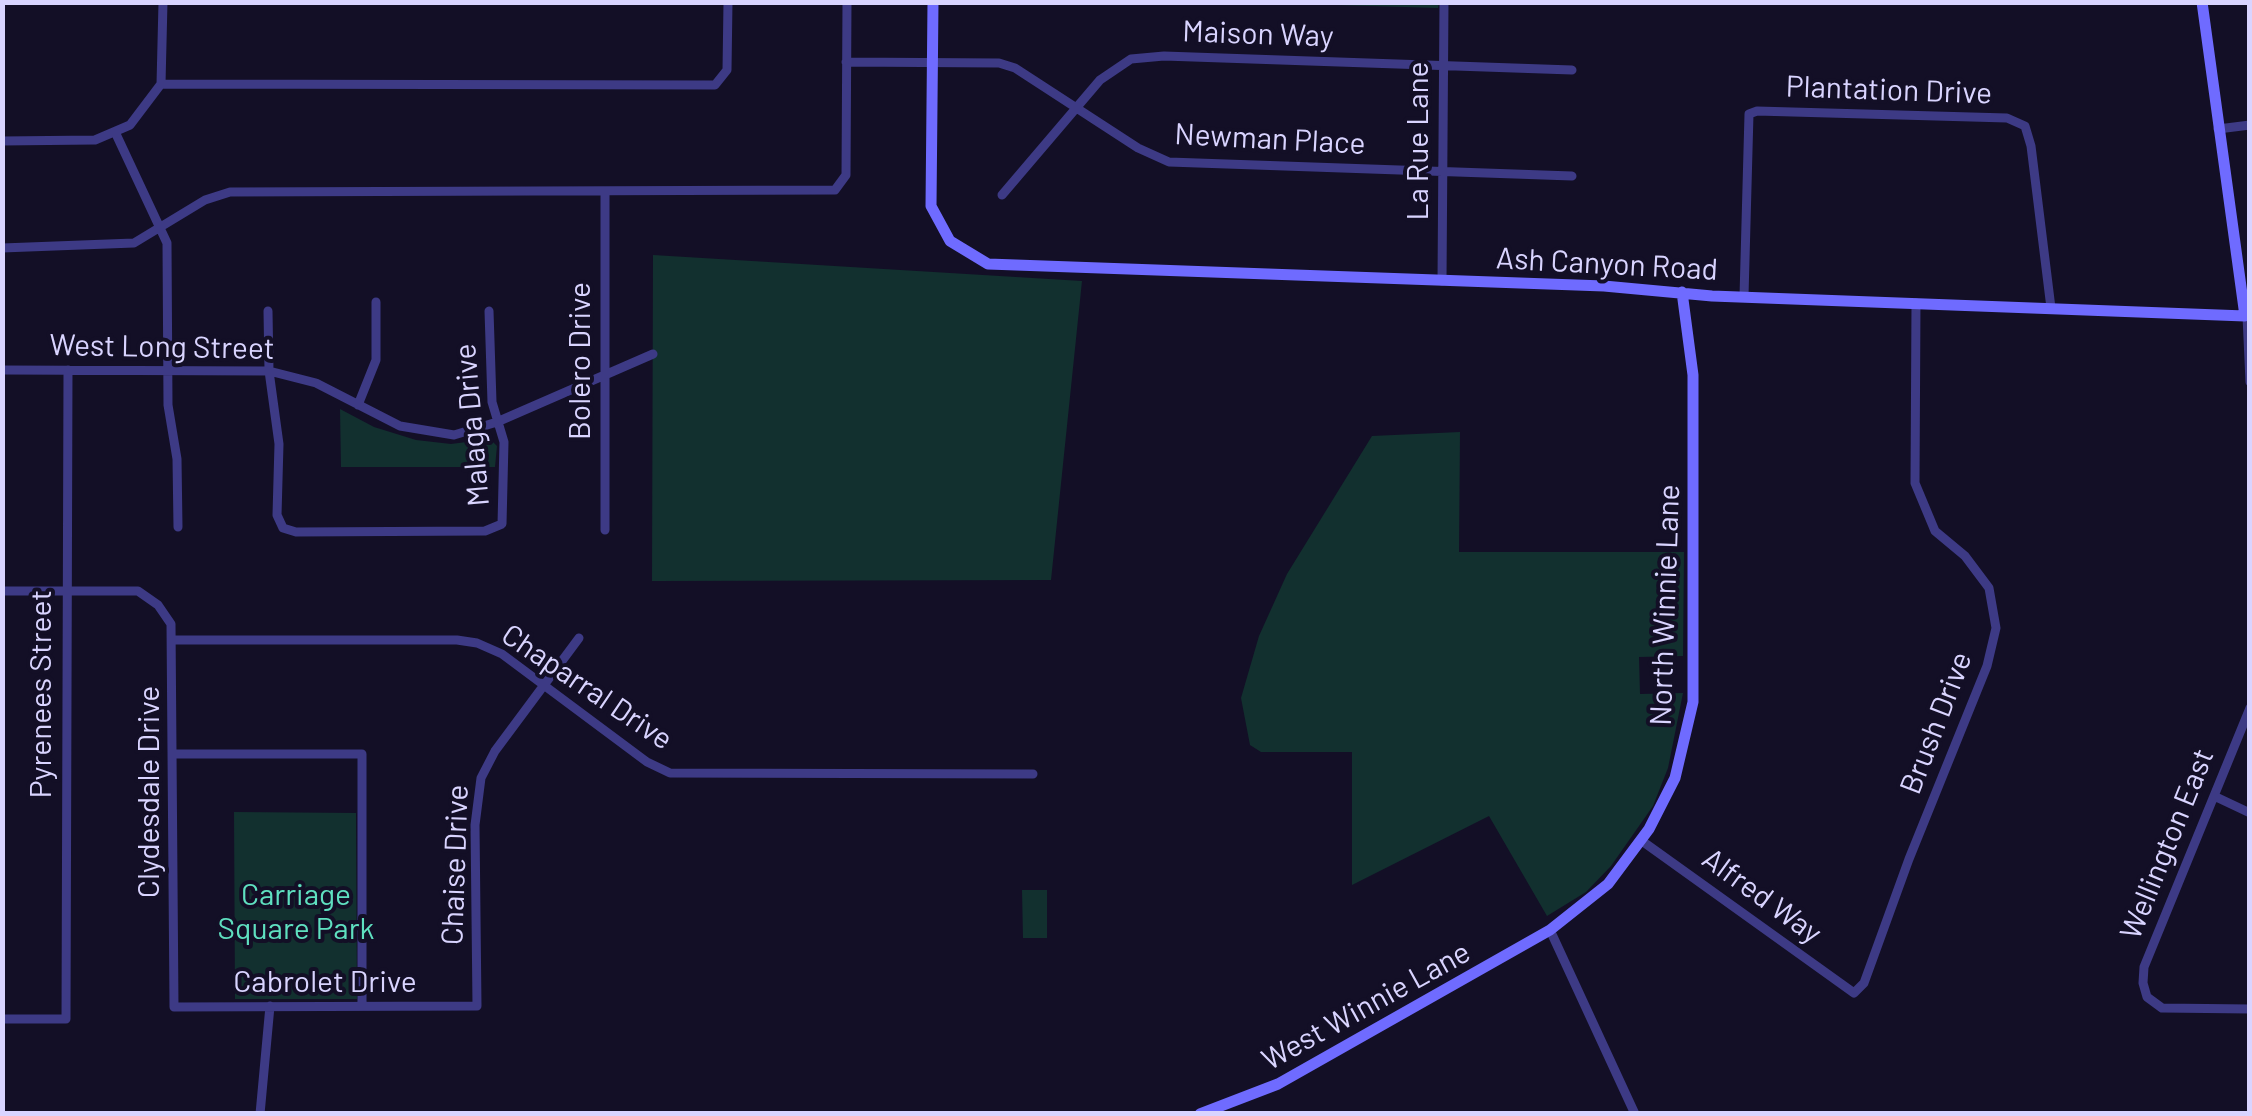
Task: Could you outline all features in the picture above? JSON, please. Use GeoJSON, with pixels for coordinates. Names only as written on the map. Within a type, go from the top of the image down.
{"type":"FeatureCollection","features":[{"type":"Feature","properties":{"kind":"street"},"geometry":{"type":"LineString","coordinates":[[2,141],[95,140],[116,134],[144,111],[161,84],[163,2]]}},
{"type":"Feature","properties":{"kind":"street"},"geometry":{"type":"LineString","coordinates":[[161,84],[715,85],[727,70],[728,2]]}},
{"type":"Feature","properties":{"kind":"street"},"geometry":{"type":"LineString","coordinates":[[2,248],[116,246],[162,229],[205,200],[230,192],[840,188],[846,175],[847,2]]}},
{"type":"Feature","properties":{"kind":"street"},"geometry":{"type":"LineString","coordinates":[[932,61],[933,2]]}},
{"type":"Feature","properties":{"kind":"street","name":"La Rue Lane"},"geometry":{"type":"LineString","coordinates":[[1442,280],[1444,2]]}},
{"type":"Feature","properties":{"kind":"street"},"geometry":{"type":"LineString","coordinates":[[2202,2],[2247,316],[2250,382]]}},
{"type":"Feature","properties":{"kind":"street","name":"Maison Way"},"geometry":{"type":"LineString","coordinates":[[1002,195],[1111,69],[1144,56],[1572,70]]}},
{"type":"Feature","properties":{"kind":"street","name":"Ash Canyon Road"},"geometry":{"type":"LineString","coordinates":[[932,61],[929,196],[941,229],[964,253],[1005,266],[1442,280],[2247,316]]}},
{"type":"Feature","properties":{"kind":"street","name":"Newman Place"},"geometry":{"type":"LineString","coordinates":[[846,62],[999,63],[1015,68],[1138,148],[1169,162],[1572,176]]}},
{"type":"Feature","properties":{"kind":"street","name":"Plantation Drive"},"geometry":{"type":"LineString","coordinates":[[1744,296],[1749,114],[2007,118],[2025,126],[2031,146],[2051,308]]}},
{"type":"Feature","properties":{"kind":"street"},"geometry":{"type":"LineString","coordinates":[[2218,129],[2250,125]]}},
{"type":"Feature","properties":{"kind":"street"},"geometry":{"type":"LineString","coordinates":[[116,134],[162,229],[168,258],[168,370],[178,527]]}},
{"type":"Feature","properties":{"kind":"street","name":"Bolero Drive"},"geometry":{"type":"LineString","coordinates":[[605,192],[605,530]]}},
{"type":"Feature","properties":{"kind":"street","name":"North Winnie Lane"},"geometry":{"type":"LineString","coordinates":[[1550,930],[1608,884],[1642,841],[1675,778],[1693,702],[1693,375],[1682,292]]}},
{"type":"Feature","properties":{"kind":"street"},"geometry":{"type":"LineString","coordinates":[[358,405],[376,360],[376,302]]}},
{"type":"Feature","properties":{"kind":"street","name":"Brush Drive"},"geometry":{"type":"LineString","coordinates":[[1854,993],[1864,983],[1908,859],[1987,666],[1996,628],[1989,588],[1965,556],[1935,531],[1915,484],[1916,303]]}},
{"type":"Feature","properties":{"kind":"street"},"geometry":{"type":"LineString","coordinates":[[268,310],[269,371]]}},
{"type":"Feature","properties":{"kind":"street","name":"Malaga Drive"},"geometry":{"type":"LineString","coordinates":[[269,371],[280,444],[278,521],[296,532],[493,530],[506,517],[504,442],[492,402],[489,311]]}},
{"type":"Feature","properties":{"kind":"street","name":"West Long Street"},"geometry":{"type":"LineString","coordinates":[[2,370],[269,371],[301,377],[420,432],[454,435],[498,422],[653,354]]}},
{"type":"Feature","properties":{"kind":"street","name":"Pyrenees Street"},"geometry":{"type":"LineString","coordinates":[[2,1020],[66,1020],[68,370]]}},
{"type":"Feature","properties":{"kind":"street"},"geometry":{"type":"LineString","coordinates":[[2,591],[138,591],[165,614],[174,640]]}},
{"type":"Feature","properties":{"kind":"street","name":"Chaise Drive"},"geometry":{"type":"LineString","coordinates":[[476,1006],[476,825],[481,778],[495,750],[579,638]]}},
{"type":"Feature","properties":{"kind":"street","name":"Chaparral Drive"},"geometry":{"type":"LineString","coordinates":[[174,640],[457,640],[502,654],[647,762],[670,773],[1032,774]]}},
{"type":"Feature","properties":{"kind":"street","name":"Clydesdale Drive"},"geometry":{"type":"LineString","coordinates":[[174,640],[174,1008]]}},
{"type":"Feature","properties":{"kind":"street","name":"Wellington East"},"geometry":{"type":"LineString","coordinates":[[2250,708],[2144,967],[2143,983],[2150,999],[2170,1010],[2250,1009]]}},
{"type":"Feature","properties":{"kind":"street"},"geometry":{"type":"LineString","coordinates":[[174,754],[362,754],[362,1006]]}},
{"type":"Feature","properties":{"kind":"street"},"geometry":{"type":"LineString","coordinates":[[2214,796],[2250,813]]}},
{"type":"Feature","properties":{"kind":"street","name":"Alfred Way"},"geometry":{"type":"LineString","coordinates":[[1642,841],[1854,993]]}},
{"type":"Feature","properties":{"kind":"street"},"geometry":{"type":"LineString","coordinates":[[1550,930],[1635,1114]]}},
{"type":"Feature","properties":{"kind":"street","name":"West Winnie Lane"},"geometry":{"type":"LineString","coordinates":[[1200,1114],[1278,1084],[1550,930]]}},
{"type":"Feature","properties":{"kind":"street"},"geometry":{"type":"LineString","coordinates":[[260,1114],[270,1006]]}},
{"type":"Feature","properties":{"kind":"street","name":"Cabrolet Drive"},"geometry":{"type":"LineString","coordinates":[[174,1008],[476,1006]]}},
{"type":"Feature","properties":{"kind":"green space"},"geometry":{"type":"Polygon","coordinates":[[[1268,3],[1439,3],[1438,8],[1268,3]]]}},
{"type":"Feature","properties":{"kind":"green space"},"geometry":{"type":"Polygon","coordinates":[[[653,255],[1082,281],[1051,580],[652,581],[653,255]]]}},
{"type":"Feature","properties":{"kind":"green space"},"geometry":{"type":"Polygon","coordinates":[[[340,409],[374,427],[416,440],[451,444],[490,439],[497,446],[495,467],[341,467],[340,409]]]}},
{"type":"Feature","properties":{"kind":"green space"},"geometry":{"type":"Polygon","coordinates":[[[1460,432],[1459,552],[1684,552],[1683,656],[1639,657],[1640,694],[1683,693],[1668,768],[1653,806],[1611,866],[1586,892],[1547,916],[1489,816],[1352,885],[1352,752],[1261,752],[1250,745],[1241,698],[1259,636],[1287,574],[1372,436],[1460,432]]]}},
{"type":"Feature","properties":{"kind":"green space","name":"Carriage Square Park"},"geometry":{"type":"Polygon","coordinates":[[[234,812],[356,813],[357,999],[235,999],[234,812]]]}},
{"type":"Feature","properties":{"kind":"green space"},"geometry":{"type":"Polygon","coordinates":[[[1022,890],[1047,890],[1047,938],[1023,938],[1022,890]]]}}]}
